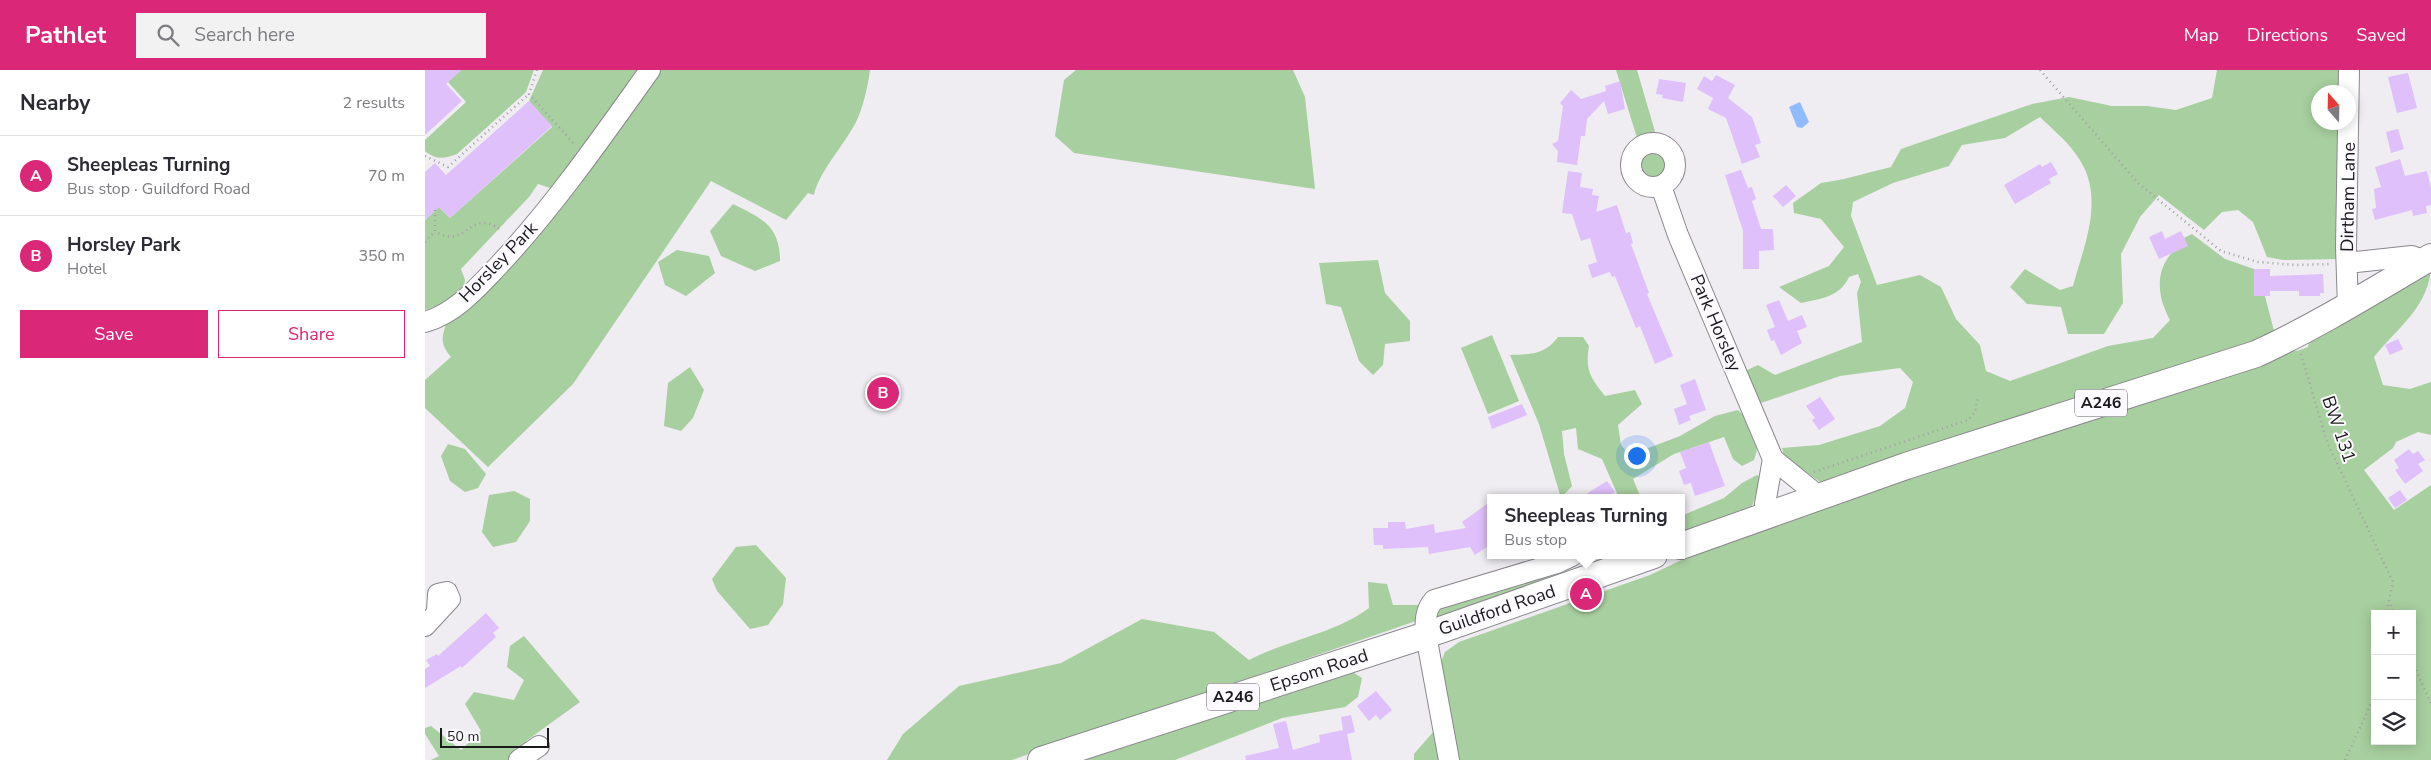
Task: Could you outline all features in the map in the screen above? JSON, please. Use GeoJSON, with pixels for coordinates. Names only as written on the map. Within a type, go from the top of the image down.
{"type":"FeatureCollection","features":[{"type":"Feature","properties":{"kind":"main road","name":"A246"},"geometry":{"type":"LineString","coordinates":[[1685,545],[1905,466],[2256,354],[2295,336],[2348,307],[2428,259]]}},
{"type":"Feature","properties":{"kind":"main road","name":"Guildford Road"},"geometry":{"type":"LineString","coordinates":[[1426,635],[1643,559]]}},
{"type":"Feature","properties":{"kind":"main road","name":"Epsom Road"},"geometry":{"type":"LineString","coordinates":[[1041,760],[1426,635]]}},
{"type":"Feature","properties":{"kind":"street","name":"Horsley Park"},"geometry":{"type":"LineString","coordinates":[[425,322],[441,316],[471,294],[529,232],[650,70]]}},
{"type":"Feature","properties":{"kind":"street","name":"Dirtham Lane"},"geometry":{"type":"LineString","coordinates":[[2348,307],[2349,70]]}},
{"type":"Feature","properties":{"kind":"street","name":"Park Horsley"},"geometry":{"type":"LineString","coordinates":[[1661,186],[1678,235],[1773,459],[1810,489],[1815,498]]}},
{"type":"Feature","properties":{"kind":"street","name":"Dirtham Lane"},"geometry":{"type":"LineString","coordinates":[[2347,263],[2412,256],[2428,259]]}},
{"type":"Feature","properties":{"kind":"street"},"geometry":{"type":"LineString","coordinates":[[1766,516],[1765,504],[1773,459]]}},
{"type":"Feature","properties":{"kind":"street"},"geometry":{"type":"LineString","coordinates":[[1449,760],[1426,635],[1425,620],[1434,600],[1557,564],[1566,559]]}},
{"type":"Feature","properties":{"kind":"street"},"geometry":{"type":"LineString","coordinates":[[519,760],[539,746]]}},
{"type":"Feature","properties":{"kind":"path"},"geometry":{"type":"LineString","coordinates":[[425,156],[448,167],[529,94],[537,70]]}},
{"type":"Feature","properties":{"kind":"path"},"geometry":{"type":"LineString","coordinates":[[2040,70],[2138,183],[2221,250],[2258,262],[2296,265],[2347,263]]}},
{"type":"Feature","properties":{"kind":"path"},"geometry":{"type":"LineString","coordinates":[[529,94],[581,152],[587,156]]}},
{"type":"Feature","properties":{"kind":"path"},"geometry":{"type":"LineString","coordinates":[[425,242],[435,231],[435,210]]}},
{"type":"Feature","properties":{"kind":"path"},"geometry":{"type":"LineString","coordinates":[[435,231],[442,236],[453,237],[483,222],[491,223],[501,230]]}},
{"type":"Feature","properties":{"kind":"path","name":"BW 131"},"geometry":{"type":"LineString","coordinates":[[2295,336],[2327,442],[2393,582],[2390,604]]}},
{"type":"Feature","properties":{"kind":"path"},"geometry":{"type":"LineString","coordinates":[[1796,478],[1968,420],[1975,412],[1978,397]]}},
{"type":"Feature","properties":{"kind":"path"},"geometry":{"type":"LineString","coordinates":[[2388,610],[2390,604]]}},
{"type":"Feature","properties":{"kind":"path"},"geometry":{"type":"LineString","coordinates":[[2390,604],[2392,610]]}},
{"type":"Feature","properties":{"kind":"path"},"geometry":{"type":"LineString","coordinates":[[2416,670],[2431,704]]}},
{"type":"Feature","properties":{"kind":"path"},"geometry":{"type":"LineString","coordinates":[[2345,760],[2373,700]]}},
{"type":"Feature","properties":{"kind":"green space"},"geometry":{"type":"Polygon","coordinates":[[[461,70],[534,70],[526,92],[457,154],[444,158],[437,157],[425,151],[425,140],[466,102],[448,82],[461,70]]]}},
{"type":"Feature","properties":{"kind":"green space"},"geometry":{"type":"Polygon","coordinates":[[[543,70],[642,70],[559,186],[550,188],[538,184],[529,197],[461,269],[465,280],[464,287],[443,304],[425,310],[425,220],[439,207],[450,218],[552,127],[529,101],[543,70]]]}},
{"type":"Feature","properties":{"kind":"green space"},"geometry":{"type":"Polygon","coordinates":[[[659,70],[870,70],[859,116],[826,168],[814,195],[808,193],[786,220],[711,181],[573,384],[488,467],[425,408],[425,380],[451,357],[445,349],[443,342],[446,324],[659,70]]]}},
{"type":"Feature","properties":{"kind":"green space"},"geometry":{"type":"Polygon","coordinates":[[[1076,70],[1293,70],[1305,97],[1315,189],[1074,153],[1055,136],[1064,80],[1076,70]]]}},
{"type":"Feature","properties":{"kind":"green space"},"geometry":{"type":"Polygon","coordinates":[[[1616,70],[1637,70],[1656,135],[1638,141],[1616,70]]]}},
{"type":"Feature","properties":{"kind":"green space"},"geometry":{"type":"Polygon","coordinates":[[[2217,70],[2344,70],[2343,85],[2311,85],[2311,130],[2342,130],[2339,259],[2283,260],[2267,257],[2253,222],[2238,210],[2222,212],[2204,230],[2159,195],[2140,217],[2121,254],[2123,303],[2104,334],[2068,334],[2061,307],[2027,304],[2010,287],[2025,269],[2060,290],[2073,286],[2090,218],[2092,201],[2085,169],[2075,153],[2040,117],[2005,138],[1962,145],[1949,166],[1893,183],[1853,202],[1851,216],[1877,285],[1920,275],[1941,287],[1956,319],[1980,345],[1986,371],[2010,381],[2108,346],[2153,338],[2170,320],[2163,304],[2160,288],[2160,279],[2165,263],[2171,254],[2187,246],[2184,238],[2192,234],[2225,259],[2254,269],[2254,295],[2265,296],[2274,331],[2264,344],[1833,486],[1820,482],[1784,456],[1782,448],[1819,445],[1880,426],[1905,408],[1913,382],[1900,368],[1840,376],[1758,404],[1745,371],[1758,365],[1775,375],[1862,342],[1857,293],[1861,282],[1858,274],[1849,277],[1845,284],[1835,293],[1801,303],[1779,287],[1829,266],[1844,247],[1821,219],[1794,213],[1793,203],[1821,183],[1891,167],[1901,149],[2032,104],[2069,97],[2112,106],[2147,106],[2176,110],[2212,98],[2217,70]]]}},
{"type":"Feature","properties":{"kind":"green space"},"geometry":{"type":"Polygon","coordinates":[[[1653,149],[1664,153],[1668,164],[1664,175],[1653,179],[1642,175],[1638,164],[1642,153],[1653,149]]]}},
{"type":"Feature","properties":{"kind":"green space"},"geometry":{"type":"Polygon","coordinates":[[[733,204],[760,219],[773,231],[777,239],[780,261],[755,271],[721,256],[710,231],[733,204]]]}},
{"type":"Feature","properties":{"kind":"green space"},"geometry":{"type":"Polygon","coordinates":[[[677,250],[709,256],[715,273],[686,296],[665,285],[658,262],[677,250]]]}},
{"type":"Feature","properties":{"kind":"green space"},"geometry":{"type":"Polygon","coordinates":[[[1378,260],[1385,293],[1410,321],[1410,341],[1385,344],[1383,365],[1373,375],[1359,361],[1341,307],[1326,304],[1319,263],[1378,260]]]}},
{"type":"Feature","properties":{"kind":"green space"},"geometry":{"type":"Polygon","coordinates":[[[2431,264],[2430,279],[2419,304],[2412,315],[2374,357],[2383,385],[2410,389],[2431,382],[2431,435],[2418,432],[2396,442],[2393,448],[2364,470],[2394,510],[2431,485],[2431,760],[1454,760],[1439,667],[1445,652],[1459,642],[1650,575],[1711,546],[2288,350],[2297,351],[2308,347],[2310,336],[2431,264]]]}},
{"type":"Feature","properties":{"kind":"green space"},"geometry":{"type":"Polygon","coordinates":[[[1492,335],[1519,401],[1488,414],[1461,348],[1492,335]]]}},
{"type":"Feature","properties":{"kind":"green space"},"geometry":{"type":"Polygon","coordinates":[[[1558,337],[1583,337],[1589,346],[1588,367],[1590,373],[1605,396],[1635,390],[1642,404],[1618,425],[1621,445],[1630,455],[1680,436],[1715,416],[1738,410],[1748,421],[1755,433],[1757,446],[1754,460],[1742,466],[1733,459],[1724,437],[1674,454],[1633,479],[1639,494],[1617,494],[1602,459],[1578,449],[1576,428],[1562,431],[1564,454],[1572,486],[1565,494],[1560,494],[1539,424],[1510,355],[1531,354],[1553,343],[1558,337]]]}},
{"type":"Feature","properties":{"kind":"green space"},"geometry":{"type":"Polygon","coordinates":[[[690,367],[704,390],[693,418],[681,431],[664,426],[668,383],[690,367]]]}},
{"type":"Feature","properties":{"kind":"green space"},"geometry":{"type":"Polygon","coordinates":[[[448,444],[465,449],[486,474],[478,488],[465,492],[450,481],[441,456],[448,444]]]}},
{"type":"Feature","properties":{"kind":"green space"},"geometry":{"type":"Polygon","coordinates":[[[1757,475],[1762,478],[1751,509],[1685,538],[1685,514],[1724,498],[1742,483],[1757,475]]]}},
{"type":"Feature","properties":{"kind":"green space"},"geometry":{"type":"Polygon","coordinates":[[[514,491],[530,499],[530,521],[516,542],[493,547],[482,532],[489,495],[514,491]]]}},
{"type":"Feature","properties":{"kind":"green space"},"geometry":{"type":"Polygon","coordinates":[[[756,545],[786,578],[783,604],[768,625],[750,629],[717,591],[712,579],[736,547],[756,545]]]}},
{"type":"Feature","properties":{"kind":"green space"},"geometry":{"type":"Polygon","coordinates":[[[1547,570],[1554,575],[1545,581],[1438,617],[1433,615],[1436,604],[1547,570]]]}},
{"type":"Feature","properties":{"kind":"green space"},"geometry":{"type":"Polygon","coordinates":[[[1368,582],[1387,584],[1393,605],[1422,605],[1416,621],[1012,760],[887,760],[903,734],[959,686],[1061,663],[1142,619],[1214,632],[1249,660],[1279,647],[1326,631],[1369,608],[1368,582]]]}},
{"type":"Feature","properties":{"kind":"green space"},"geometry":{"type":"Polygon","coordinates":[[[524,636],[580,702],[526,741],[528,749],[514,760],[431,760],[439,756],[425,734],[425,728],[431,726],[461,750],[481,731],[465,704],[474,692],[514,700],[524,680],[507,667],[510,646],[524,636]]]}},
{"type":"Feature","properties":{"kind":"green space"},"geometry":{"type":"Polygon","coordinates":[[[1351,671],[1362,678],[1358,697],[1345,707],[1282,718],[1175,760],[1060,760],[1351,671]]]}},
{"type":"Feature","properties":{"kind":"green space"},"geometry":{"type":"Polygon","coordinates":[[[1434,731],[1440,760],[1414,760],[1414,754],[1434,731]]]}},
{"type":"Feature","properties":{"kind":"water"},"geometry":{"type":"Polygon","coordinates":[[[1800,102],[1809,122],[1802,128],[1797,127],[1789,107],[1800,102]]]}},
{"type":"Feature","properties":{"kind":"building"},"geometry":{"type":"Polygon","coordinates":[[[425,70],[461,70],[446,84],[462,101],[425,135],[425,70]]]}},
{"type":"Feature","properties":{"kind":"building"},"geometry":{"type":"Polygon","coordinates":[[[2408,73],[2417,108],[2397,113],[2388,77],[2408,73]]]}},
{"type":"Feature","properties":{"kind":"building"},"geometry":{"type":"Polygon","coordinates":[[[1716,75],[1735,85],[1728,98],[1752,117],[1761,143],[1755,145],[1760,157],[1742,164],[1726,118],[1708,109],[1713,98],[1697,89],[1704,76],[1712,81],[1716,75]]]}},
{"type":"Feature","properties":{"kind":"building"},"geometry":{"type":"Polygon","coordinates":[[[1659,79],[1686,83],[1683,102],[1662,98],[1663,95],[1656,94],[1659,79]]]}},
{"type":"Feature","properties":{"kind":"building"},"geometry":{"type":"Polygon","coordinates":[[[1620,81],[1625,109],[1608,114],[1604,101],[1587,119],[1585,136],[1581,136],[1577,165],[1557,162],[1558,151],[1552,144],[1558,141],[1563,106],[1560,103],[1571,90],[1581,99],[1606,91],[1605,86],[1620,81]]]}},
{"type":"Feature","properties":{"kind":"building"},"geometry":{"type":"Polygon","coordinates":[[[529,101],[552,126],[450,218],[439,207],[425,220],[425,172],[435,163],[446,175],[529,101]]]}},
{"type":"Feature","properties":{"kind":"building"},"geometry":{"type":"Polygon","coordinates":[[[2398,129],[2404,149],[2391,153],[2386,132],[2398,129]]]}},
{"type":"Feature","properties":{"kind":"building"},"geometry":{"type":"Polygon","coordinates":[[[2400,159],[2405,176],[2427,171],[2431,188],[2431,205],[2426,206],[2427,213],[2413,216],[2412,210],[2375,220],[2372,209],[2376,208],[2374,189],[2381,187],[2375,167],[2400,159]]]}},
{"type":"Feature","properties":{"kind":"building"},"geometry":{"type":"Polygon","coordinates":[[[2051,162],[2058,174],[2049,179],[2051,183],[2015,204],[2004,185],[2040,164],[2042,167],[2051,162]]]}},
{"type":"Feature","properties":{"kind":"building"},"geometry":{"type":"Polygon","coordinates":[[[1741,170],[1748,188],[1752,187],[1756,199],[1752,201],[1761,229],[1773,229],[1774,250],[1759,251],[1759,269],[1743,269],[1743,231],[1725,175],[1741,170]]]}},
{"type":"Feature","properties":{"kind":"building"},"geometry":{"type":"Polygon","coordinates":[[[1568,171],[1582,173],[1580,187],[1593,189],[1592,195],[1599,196],[1596,212],[1617,205],[1626,233],[1630,232],[1633,243],[1631,244],[1649,293],[1647,294],[1673,356],[1655,364],[1640,326],[1636,328],[1615,276],[1612,277],[1610,272],[1592,278],[1588,265],[1597,262],[1590,238],[1581,241],[1572,214],[1562,213],[1568,171]]]}},
{"type":"Feature","properties":{"kind":"building"},"geometry":{"type":"Polygon","coordinates":[[[1786,185],[1796,196],[1783,207],[1773,196],[1786,185]]]}},
{"type":"Feature","properties":{"kind":"building"},"geometry":{"type":"Polygon","coordinates":[[[2162,231],[2165,239],[2181,231],[2188,246],[2159,259],[2149,237],[2162,231]]]}},
{"type":"Feature","properties":{"kind":"building"},"geometry":{"type":"Polygon","coordinates":[[[2254,269],[2270,269],[2270,276],[2323,274],[2324,293],[2320,293],[2320,296],[2299,296],[2299,291],[2270,291],[2270,296],[2254,296],[2254,269]]]}},
{"type":"Feature","properties":{"kind":"building"},"geometry":{"type":"Polygon","coordinates":[[[1779,300],[1788,321],[1802,315],[1807,327],[1797,331],[1802,343],[1781,355],[1774,340],[1771,341],[1767,330],[1775,327],[1766,305],[1779,300]]]}},
{"type":"Feature","properties":{"kind":"building"},"geometry":{"type":"Polygon","coordinates":[[[2398,339],[2403,349],[2390,355],[2385,345],[2398,339]]]}},
{"type":"Feature","properties":{"kind":"building"},"geometry":{"type":"Polygon","coordinates":[[[1695,379],[1706,410],[1689,416],[1691,420],[1679,425],[1674,409],[1687,404],[1680,385],[1695,379]]]}},
{"type":"Feature","properties":{"kind":"building"},"geometry":{"type":"Polygon","coordinates":[[[1820,397],[1835,419],[1819,430],[1812,420],[1815,418],[1806,406],[1820,397]]]}},
{"type":"Feature","properties":{"kind":"building"},"geometry":{"type":"Polygon","coordinates":[[[1522,404],[1527,415],[1492,429],[1488,417],[1522,404]]]}},
{"type":"Feature","properties":{"kind":"building"},"geometry":{"type":"Polygon","coordinates":[[[1709,442],[1725,486],[1695,496],[1691,483],[1684,485],[1679,471],[1686,468],[1680,452],[1709,442]]]}},
{"type":"Feature","properties":{"kind":"building"},"geometry":{"type":"Polygon","coordinates":[[[2409,449],[2413,454],[2418,451],[2425,460],[2418,464],[2423,471],[2405,484],[2395,470],[2399,468],[2394,460],[2409,449]]]}},
{"type":"Feature","properties":{"kind":"building"},"geometry":{"type":"Polygon","coordinates":[[[1607,481],[1615,492],[1612,494],[1586,494],[1607,481]]]}},
{"type":"Feature","properties":{"kind":"building"},"geometry":{"type":"Polygon","coordinates":[[[2400,490],[2407,500],[2395,508],[2388,498],[2400,490]]]}},
{"type":"Feature","properties":{"kind":"building"},"geometry":{"type":"Polygon","coordinates":[[[1487,504],[1487,547],[1475,555],[1470,547],[1429,554],[1428,547],[1383,549],[1383,545],[1374,545],[1373,528],[1388,528],[1388,522],[1405,522],[1406,529],[1434,524],[1435,533],[1466,528],[1462,522],[1487,504]]]}},
{"type":"Feature","properties":{"kind":"building"},"geometry":{"type":"Polygon","coordinates":[[[486,613],[499,628],[493,633],[496,637],[462,668],[461,666],[425,688],[425,669],[430,666],[426,660],[437,654],[438,656],[486,613]]]}},
{"type":"Feature","properties":{"kind":"building"},"geometry":{"type":"Polygon","coordinates":[[[1376,691],[1392,710],[1380,720],[1376,715],[1369,721],[1357,706],[1376,691]]]}},
{"type":"Feature","properties":{"kind":"building"},"geometry":{"type":"Polygon","coordinates":[[[1351,715],[1355,732],[1347,734],[1352,760],[1246,760],[1245,756],[1279,748],[1273,724],[1286,721],[1293,750],[1320,742],[1319,735],[1343,730],[1341,717],[1351,715]]]}},
{"type":"Feature","properties":{"kind":"place","name":"Horsley Park"},"geometry":{"type":"Point","coordinates":[883,393]}},
{"type":"Feature","properties":{"kind":"place","name":"Sheepleas Turning"},"geometry":{"type":"Point","coordinates":[1586,594]}}]}
